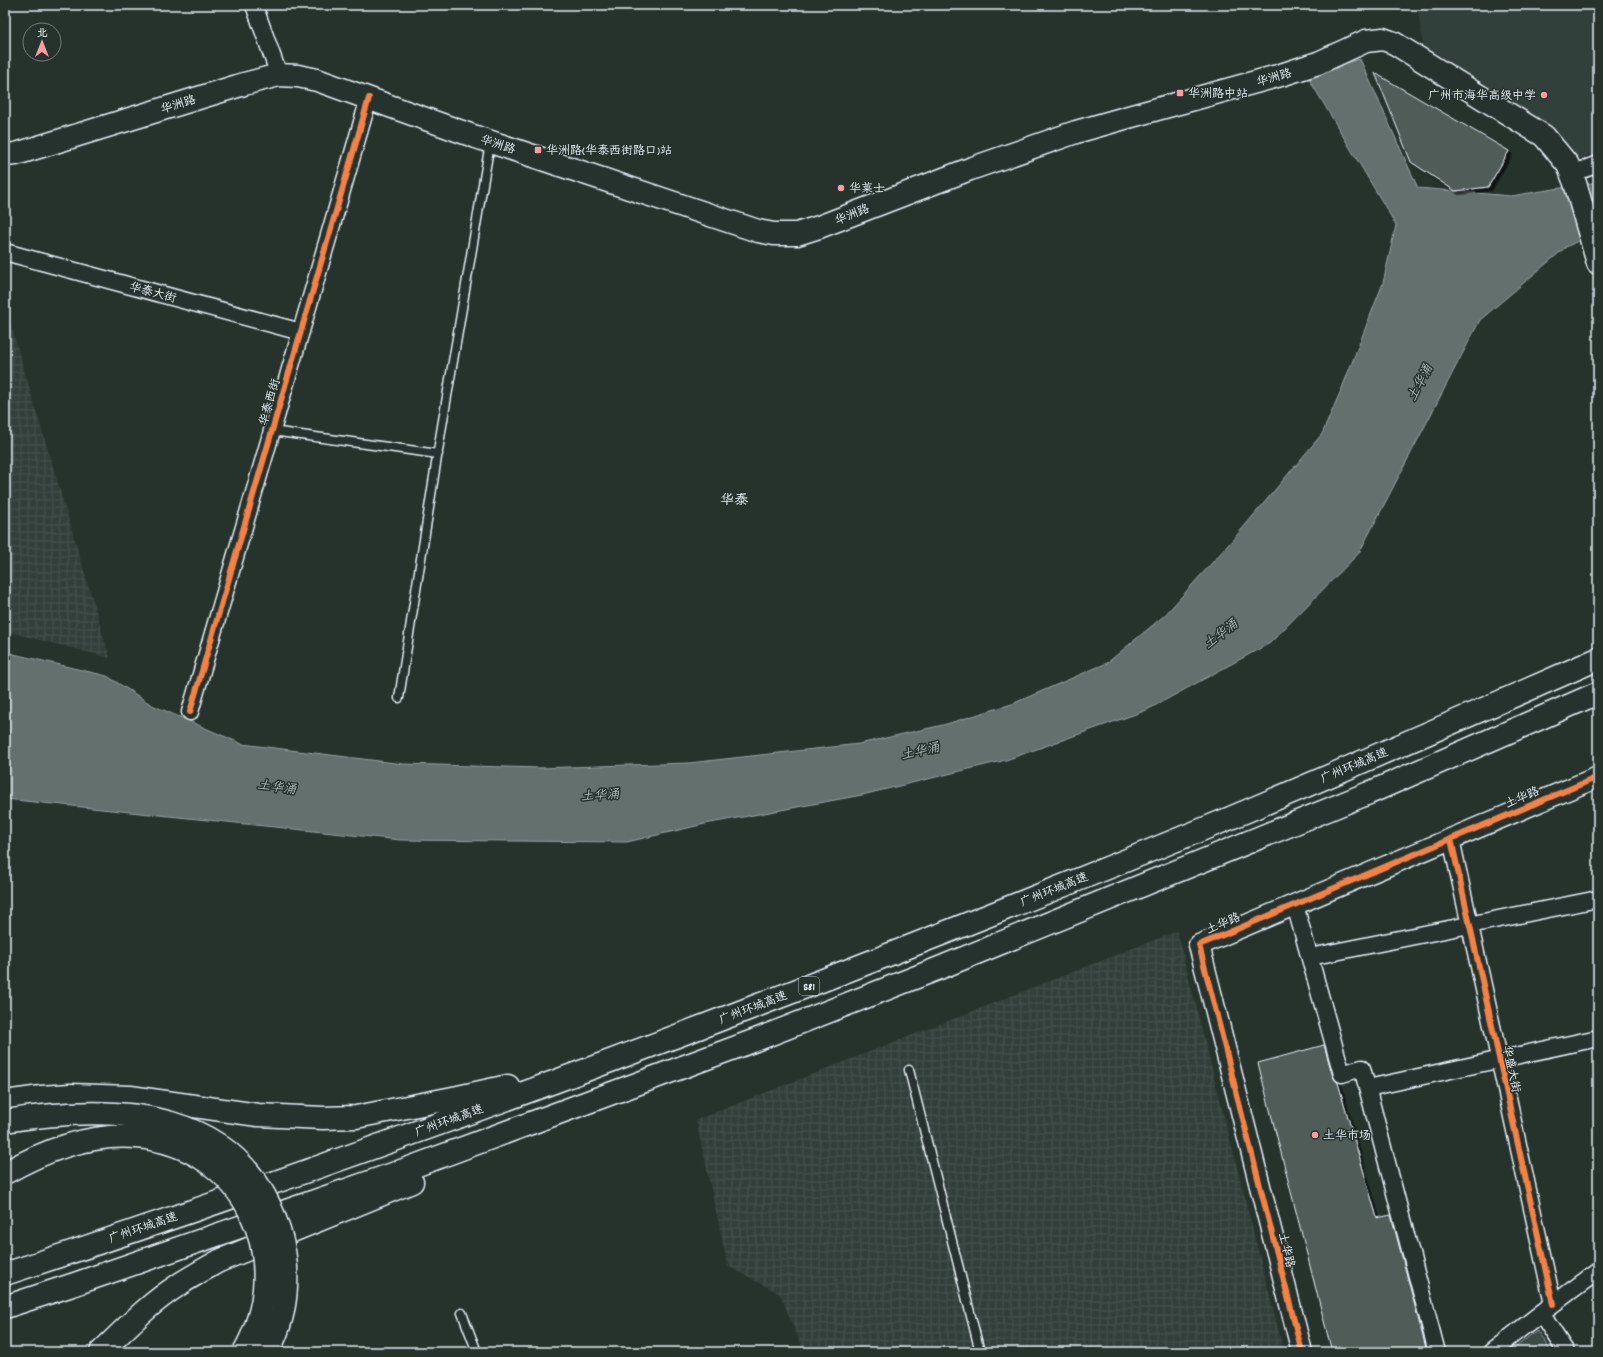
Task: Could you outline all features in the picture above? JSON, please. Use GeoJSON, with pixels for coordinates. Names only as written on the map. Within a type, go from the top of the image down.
{"type":"FeatureCollection","features":[{"type":"Feature","properties":{"kind":"main road","name":"华洲路"},"geometry":{"type":"LineString","coordinates":[[5,155],[16,154],[244,84],[279,75],[298,76],[317,80],[490,142],[758,231],[774,234],[797,234],[1039,144],[1132,116],[1281,75],[1318,63],[1366,41],[1383,39],[1394,43],[1544,136],[1568,165],[1596,256]]}},
{"type":"Feature","properties":{"kind":"main road","name":"广州环城高速"},"geometry":{"type":"LineString","coordinates":[[5,1274],[340,1160],[730,1016],[903,950],[1230,818],[1598,659]]}},
{"type":"Feature","properties":{"kind":"main road"},"geometry":{"type":"LineString","coordinates":[[101,1352],[150,1306],[176,1286],[219,1261],[753,1041],[944,966],[1369,793],[1598,693]]}},
{"type":"Feature","properties":{"kind":"main road"},"geometry":{"type":"LineString","coordinates":[[5,1102],[70,1095],[130,1096],[258,1115],[323,1118],[356,1117],[458,1098],[519,1084],[730,1016]]}},
{"type":"Feature","properties":{"kind":"main road"},"geometry":{"type":"LineString","coordinates":[[5,1307],[82,1282],[392,1174],[753,1041]]}},
{"type":"Feature","properties":{"kind":"main road"},"geometry":{"type":"LineString","coordinates":[[5,1121],[53,1114],[132,1114],[178,1124],[199,1133],[218,1145],[237,1160],[251,1175],[264,1195],[271,1209],[283,1246],[286,1288],[283,1310],[267,1352]]}},
{"type":"Feature","properties":{"kind":"main road"},"geometry":{"type":"LineString","coordinates":[[5,1174],[39,1155],[61,1146],[87,1139],[114,1137],[154,1139],[176,1145],[194,1153],[210,1163],[222,1174],[247,1205],[258,1228],[264,1252],[265,1272],[260,1314],[254,1333],[244,1352]]}},
{"type":"Feature","properties":{"kind":"street"},"geometry":{"type":"LineString","coordinates":[[254,5],[279,75]]}},
{"type":"Feature","properties":{"kind":"street","name":"华泰西街"},"geometry":{"type":"LineString","coordinates":[[190,712],[369,98]]}},
{"type":"Feature","properties":{"kind":"street"},"geometry":{"type":"LineString","coordinates":[[1573,179],[1598,164]]}},
{"type":"Feature","properties":{"kind":"street","name":"华泰大街"},"geometry":{"type":"LineString","coordinates":[[5,252],[301,332]]}},
{"type":"Feature","properties":{"kind":"street","name":"土华路"},"geometry":{"type":"LineString","coordinates":[[1302,1352],[1199,945],[1598,777]]}},
{"type":"Feature","properties":{"kind":"street","name":"华盛大街"},"geometry":{"type":"LineString","coordinates":[[1451,839],[1499,1059],[1547,1308],[1566,1352]]}},
{"type":"Feature","properties":{"kind":"street"},"geometry":{"type":"LineString","coordinates":[[1310,957],[1598,899]]}},
{"type":"Feature","properties":{"kind":"street"},"geometry":{"type":"LineString","coordinates":[[1295,905],[1342,1074],[1362,1068],[1438,1352]]}},
{"type":"Feature","properties":{"kind":"street"},"geometry":{"type":"LineString","coordinates":[[1368,1088],[1598,1038]]}},
{"type":"Feature","properties":{"kind":"street"},"geometry":{"type":"LineString","coordinates":[[1491,1352],[1547,1308],[1598,1271]]}},
{"type":"Feature","properties":{"kind":"lane"},"geometry":{"type":"LineString","coordinates":[[399,698],[490,142]]}},
{"type":"Feature","properties":{"kind":"lane"},"geometry":{"type":"LineString","coordinates":[[272,431],[438,454]]}},
{"type":"Feature","properties":{"kind":"lane"},"geometry":{"type":"LineString","coordinates":[[909,1070],[980,1352]]}},
{"type":"Feature","properties":{"kind":"lane"},"geometry":{"type":"LineString","coordinates":[[462,1312],[477,1352]]}},
{"type":"Feature","properties":{"kind":"shaded area","name":"广州市海华高级中学"},"geometry":{"type":"Polygon","coordinates":[[[1417,5],[1598,5],[1598,152],[1574,160],[1425,56],[1417,5]]]}},
{"type":"Feature","properties":{"kind":"shaded area"},"geometry":{"type":"Polygon","coordinates":[[[5,306],[110,658],[5,631],[5,306]]]}},
{"type":"Feature","properties":{"kind":"shaded area"},"geometry":{"type":"Polygon","coordinates":[[[1177,931],[1284,1352],[804,1352],[780,1294],[728,1266],[696,1120],[1177,931]]]}},
{"type":"Feature","properties":{"kind":"shaded area"},"geometry":{"type":"Polygon","coordinates":[[[1537,1330],[1551,1352],[1510,1352],[1537,1330]]]}},
{"type":"Feature","properties":{"kind":"water","name":"土华涌"},"geometry":{"type":"Polygon","coordinates":[[[1360,59],[1418,188],[1511,196],[1598,182],[1598,231],[1566,247],[1480,320],[1359,553],[1270,643],[1147,710],[1006,760],[862,795],[705,824],[627,842],[400,840],[5,799],[5,652],[107,676],[152,705],[242,744],[403,764],[539,768],[689,763],[859,744],[943,725],[1012,704],[1107,663],[1165,615],[1237,535],[1322,434],[1342,388],[1383,283],[1396,225],[1306,74],[1360,59]]]}},
{"type":"Feature","properties":{"kind":"building"},"geometry":{"type":"Polygon","coordinates":[[[1375,73],[1509,151],[1488,187],[1455,191],[1411,162],[1375,73]]]}},
{"type":"Feature","properties":{"kind":"building"},"geometry":{"type":"Polygon","coordinates":[[[1324,1045],[1333,1077],[1338,1083],[1377,1218],[1391,1215],[1427,1352],[1332,1352],[1258,1063],[1324,1045]]]}},
{"type":"Feature","properties":{"kind":"cycle path"},"geometry":{"type":"LineString","coordinates":[[190,712],[369,98]]}},
{"type":"Feature","properties":{"kind":"cycle path"},"geometry":{"type":"LineString","coordinates":[[1302,1352],[1199,945],[1598,777]]}},
{"type":"Feature","properties":{"kind":"cycle path"},"geometry":{"type":"LineString","coordinates":[[1451,839],[1553,1304]]}},
{"type":"Feature","properties":{"kind":"place","name":"华洲路中站"},"geometry":{"type":"Point","coordinates":[1180,93]}},
{"type":"Feature","properties":{"kind":"place","name":"广州市海华高级中学"},"geometry":{"type":"Point","coordinates":[1544,95]}},
{"type":"Feature","properties":{"kind":"place","name":"华洲路(华泰西街路口)站"},"geometry":{"type":"Point","coordinates":[538,150]}},
{"type":"Feature","properties":{"kind":"place","name":"华莱士"},"geometry":{"type":"Point","coordinates":[841,188]}},
{"type":"Feature","properties":{"kind":"place","name":"土华市场"},"geometry":{"type":"Point","coordinates":[1315,1135]}},
{"type":"Feature","properties":{"kind":"district","name":"华泰"},"geometry":{"type":"Point","coordinates":[734,499]}}]}
